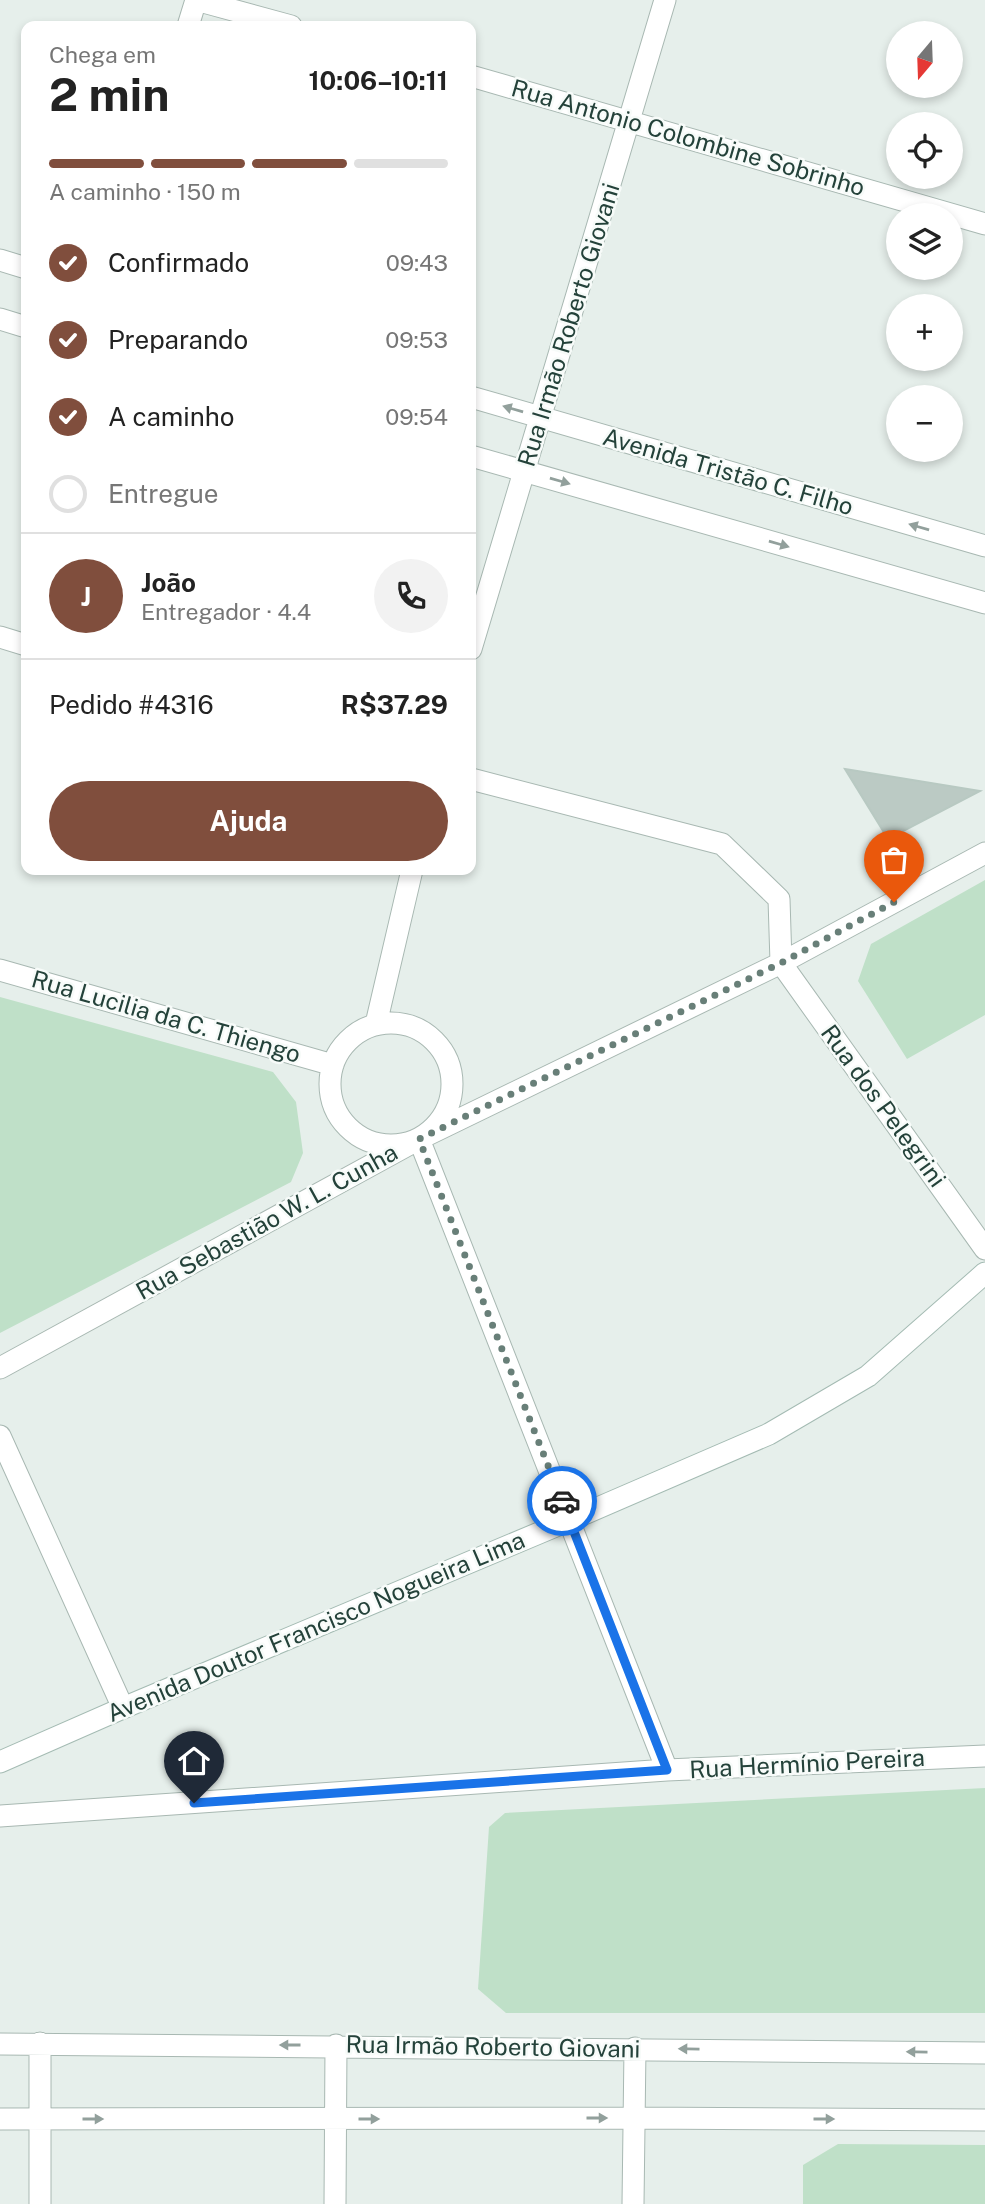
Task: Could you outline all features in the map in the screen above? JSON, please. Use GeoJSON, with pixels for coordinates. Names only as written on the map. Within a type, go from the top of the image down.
{"type":"FeatureCollection","features":[{"type":"Feature","properties":{"kind":"street"},"geometry":{"type":"LineString","coordinates":[[190,21],[196,0],[273,21]]}},
{"type":"Feature","properties":{"kind":"street","name":"Rua Irmão Roberto Giovani"},"geometry":{"type":"LineString","coordinates":[[476,633],[665,0]]}},
{"type":"Feature","properties":{"kind":"street","name":"Rua Antonio Colombine Sobrinho"},"geometry":{"type":"LineString","coordinates":[[476,77],[985,224]]}},
{"type":"Feature","properties":{"kind":"street"},"geometry":{"type":"LineString","coordinates":[[0,260],[21,266]]}},
{"type":"Feature","properties":{"kind":"street"},"geometry":{"type":"LineString","coordinates":[[0,319],[21,325]]}},
{"type":"Feature","properties":{"kind":"street","name":"Avenida Tristão C. Filho"},"geometry":{"type":"LineString","coordinates":[[476,398],[985,546]]}},
{"type":"Feature","properties":{"kind":"street"},"geometry":{"type":"LineString","coordinates":[[476,457],[985,603]]}},
{"type":"Feature","properties":{"kind":"street"},"geometry":{"type":"LineString","coordinates":[[0,637],[21,643]]}},
{"type":"Feature","properties":{"kind":"street"},"geometry":{"type":"LineString","coordinates":[[476,780],[722,844],[779,899],[781,963]]}},
{"type":"Feature","properties":{"kind":"street","name":"Rua Sebastião W. L. Cunha"},"geometry":{"type":"LineString","coordinates":[[0,1368],[419,1139],[781,963],[985,852]]}},
{"type":"Feature","properties":{"kind":"street"},"geometry":{"type":"LineString","coordinates":[[376,1024],[411,875]]}},
{"type":"Feature","properties":{"kind":"street","name":"Rua dos Pelegrini"},"geometry":{"type":"LineString","coordinates":[[781,963],[985,1249]]}},
{"type":"Feature","properties":{"kind":"street","name":"Rua Lucilia da C. Thiengo"},"geometry":{"type":"LineString","coordinates":[[0,970],[333,1065]]}},
{"type":"Feature","properties":{"kind":"street"},"geometry":{"type":"LineString","coordinates":[[396,1023],[415,1028],[432,1038],[445,1054],[452,1073],[452,1092],[447,1111],[435,1128],[419,1139],[400,1145],[379,1144],[360,1137],[344,1123],[333,1105],[330,1085],[333,1065],[342,1046],[358,1032],[376,1024],[396,1023]]}},
{"type":"Feature","properties":{"kind":"street"},"geometry":{"type":"LineString","coordinates":[[419,1139],[667,1770]]}},
{"type":"Feature","properties":{"kind":"street","name":"Avenida Doutor Francisco Nogueira Lima"},"geometry":{"type":"LineString","coordinates":[[0,1762],[123,1707],[769,1434],[868,1376],[985,1273]]}},
{"type":"Feature","properties":{"kind":"street"},"geometry":{"type":"LineString","coordinates":[[0,1436],[123,1707]]}},
{"type":"Feature","properties":{"kind":"street","name":"Rua Hermínio Pereira"},"geometry":{"type":"LineString","coordinates":[[0,1816],[667,1770],[985,1756]]}},
{"type":"Feature","properties":{"kind":"street"},"geometry":{"type":"LineString","coordinates":[[40,2043],[40,2204]]}},
{"type":"Feature","properties":{"kind":"street","name":"Rua Irmão Roberto Giovani"},"geometry":{"type":"LineString","coordinates":[[0,2044],[985,2053]]}},
{"type":"Feature","properties":{"kind":"street"},"geometry":{"type":"LineString","coordinates":[[335,2204],[336,2045]]}},
{"type":"Feature","properties":{"kind":"street"},"geometry":{"type":"LineString","coordinates":[[633,2204],[635,2048]]}},
{"type":"Feature","properties":{"kind":"street"},"geometry":{"type":"LineString","coordinates":[[0,2119],[985,2120]]}},
{"type":"Feature","properties":{"kind":"green space"},"geometry":{"type":"Polygon","coordinates":[[[985,880],[985,1015],[907,1059],[858,981],[871,944],[985,880]]]}},
{"type":"Feature","properties":{"kind":"green space"},"geometry":{"type":"Polygon","coordinates":[[[0,997],[273,1072],[296,1102],[303,1153],[291,1182],[0,1333],[0,997]]]}},
{"type":"Feature","properties":{"kind":"green space"},"geometry":{"type":"Polygon","coordinates":[[[985,1788],[985,2013],[506,2013],[478,1989],[489,1827],[505,1813],[985,1788]]]}},
{"type":"Feature","properties":{"kind":"green space"},"geometry":{"type":"Polygon","coordinates":[[[838,2144],[985,2145],[985,2204],[803,2204],[803,2165],[838,2144]]]}},
{"type":"Feature","properties":{"kind":"building"},"geometry":{"type":"Polygon","coordinates":[[[845,769],[980,791],[888,839],[845,769]]]}},
{"type":"Feature","properties":{"kind":"way so far"},"geometry":{"type":"LineString","coordinates":[[562,1501],[419,1139],[781,963],[894,902]]}},
{"type":"Feature","properties":{"kind":"route"},"geometry":{"type":"LineString","coordinates":[[194,1803],[667,1770],[562,1501]]}}]}
